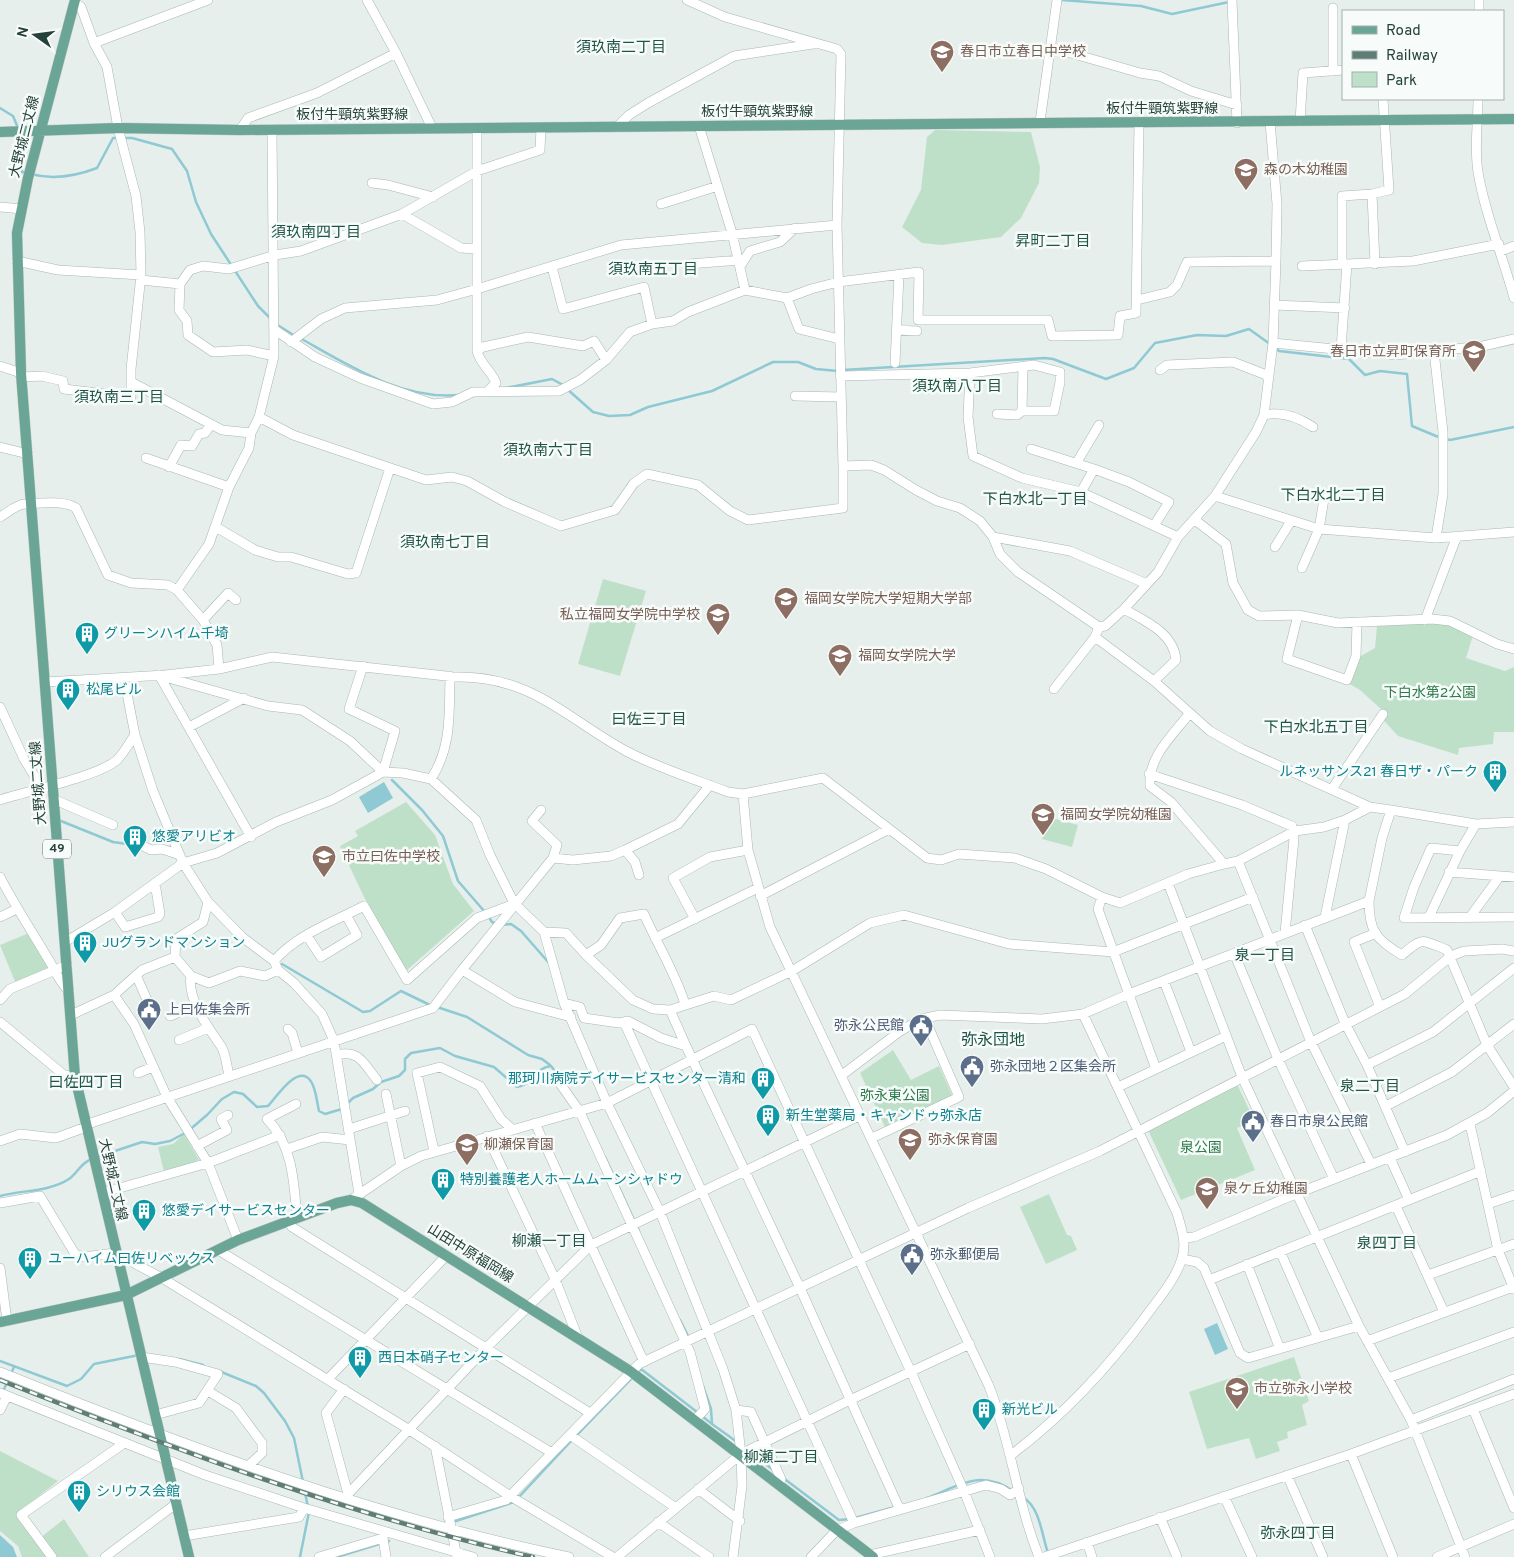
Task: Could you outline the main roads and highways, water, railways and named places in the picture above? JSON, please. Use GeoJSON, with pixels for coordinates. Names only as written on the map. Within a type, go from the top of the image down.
{"type":"FeatureCollection","features":[{"type":"Feature","properties":{"kind":"main road","name":"大野城二丈線"},"geometry":{"type":"LineString","coordinates":[[75,1],[40,132],[17,233],[22,375],[53,799],[75,1077],[115,1253],[167,1460],[189,1557]]}},
{"type":"Feature","properties":{"kind":"main road","name":"板付牛頸筑紫野線"},"geometry":{"type":"LineString","coordinates":[[0,132],[118,128],[240,130],[1040,122],[1238,123],[1514,119]]}},
{"type":"Feature","properties":{"kind":"main road","name":"山田中原福岡線"},"geometry":{"type":"LineString","coordinates":[[126,1295],[238,1240],[355,1197],[578,1338],[698,1417],[743,1449],[780,1482],[871,1556]]}},
{"type":"Feature","properties":{"kind":"main road"},"geometry":{"type":"LineString","coordinates":[[4,1321],[126,1295]]}},
{"type":"Feature","properties":{"kind":"water"},"geometry":{"type":"Polygon","coordinates":[[[384,782],[393,798],[368,813],[359,797],[384,782]]]}},
{"type":"Feature","properties":{"kind":"water"},"geometry":{"type":"Polygon","coordinates":[[[1217,1323],[1228,1349],[1215,1355],[1204,1329],[1217,1323]]]}},
{"type":"Feature","properties":{"kind":"water"},"geometry":{"type":"Polygon","coordinates":[[[0,1535],[13,1547],[17,1557],[0,1557],[0,1535]]]}},
{"type":"Feature","properties":{"kind":"waterway"},"geometry":{"type":"LineString","coordinates":[[1062,0],[1141,6],[1172,14],[1229,2]]}},
{"type":"Feature","properties":{"kind":"waterway"},"geometry":{"type":"LineString","coordinates":[[0,108],[13,116],[18,128]]}},
{"type":"Feature","properties":{"kind":"waterway"},"geometry":{"type":"LineString","coordinates":[[19,134],[22,172],[26,173]]}},
{"type":"Feature","properties":{"kind":"waterway"},"geometry":{"type":"LineString","coordinates":[[31,174],[48,177],[64,176],[97,168],[113,138],[132,138],[172,149],[187,171],[196,202],[211,234],[258,306],[272,320]]}},
{"type":"Feature","properties":{"kind":"waterway"},"geometry":{"type":"LineString","coordinates":[[276,324],[295,336]]}},
{"type":"Feature","properties":{"kind":"waterway"},"geometry":{"type":"LineString","coordinates":[[843,370],[1045,358],[1053,359],[1106,379],[1134,368],[1155,343],[1197,335],[1226,336],[1249,329],[1270,344]]}},
{"type":"Feature","properties":{"kind":"waterway"},"geometry":{"type":"LineString","coordinates":[[300,338],[356,369],[396,386],[416,392],[437,395],[459,395]]}},
{"type":"Feature","properties":{"kind":"waterway"},"geometry":{"type":"LineString","coordinates":[[1275,348],[1279,351],[1349,359],[1365,375],[1380,371],[1407,374],[1412,426],[1436,436],[1450,440],[1514,427]]}},
{"type":"Feature","properties":{"kind":"waterway"},"geometry":{"type":"LineString","coordinates":[[567,389],[593,412],[609,416],[630,415],[648,407],[712,391],[773,362],[798,362],[816,369],[838,371]]}},
{"type":"Feature","properties":{"kind":"waterway"},"geometry":{"type":"LineString","coordinates":[[506,388],[552,379],[563,385]]}},
{"type":"Feature","properties":{"kind":"waterway"},"geometry":{"type":"LineString","coordinates":[[392,780],[422,810],[443,836],[458,881],[485,912]]}},
{"type":"Feature","properties":{"kind":"waterway"},"geometry":{"type":"LineString","coordinates":[[61,821],[113,842],[135,845]]}},
{"type":"Feature","properties":{"kind":"waterway"},"geometry":{"type":"LineString","coordinates":[[488,916],[492,922],[497,924]]}},
{"type":"Feature","properties":{"kind":"waterway"},"geometry":{"type":"LineString","coordinates":[[502,925],[511,924],[521,931],[549,963]]}},
{"type":"Feature","properties":{"kind":"waterway"},"geometry":{"type":"LineString","coordinates":[[282,964],[363,1012],[370,1011],[401,991],[432,1006]]}},
{"type":"Feature","properties":{"kind":"waterway"},"geometry":{"type":"LineString","coordinates":[[437,1007],[467,1017],[528,1055],[542,1059],[550,1065]]}},
{"type":"Feature","properties":{"kind":"waterway"},"geometry":{"type":"LineString","coordinates":[[346,1105],[353,1098],[373,1089],[381,1082],[399,1076],[405,1070],[405,1059],[411,1053],[440,1048],[455,1056],[494,1067],[517,1087],[522,1086],[541,1070],[551,1066],[565,1084]]}},
{"type":"Feature","properties":{"kind":"waterway"},"geometry":{"type":"LineString","coordinates":[[97,1157],[142,1142],[155,1144],[170,1141],[187,1132],[222,1099],[234,1092],[243,1094],[257,1107],[268,1106],[287,1084],[299,1076],[305,1076],[312,1083],[319,1111],[325,1114],[342,1109]]}},
{"type":"Feature","properties":{"kind":"waterway"},"geometry":{"type":"LineString","coordinates":[[605,1157],[639,1231]]}},
{"type":"Feature","properties":{"kind":"waterway"},"geometry":{"type":"LineString","coordinates":[[0,1196],[44,1189],[61,1183],[72,1177],[85,1163],[92,1159]]}},
{"type":"Feature","properties":{"kind":"waterway"},"geometry":{"type":"LineString","coordinates":[[680,1320],[689,1338]]}},
{"type":"Feature","properties":{"kind":"waterway"},"geometry":{"type":"LineString","coordinates":[[0,1361],[67,1386],[81,1379],[94,1364],[139,1355]]}},
{"type":"Feature","properties":{"kind":"waterway"},"geometry":{"type":"LineString","coordinates":[[179,1359],[203,1365]]}},
{"type":"Feature","properties":{"kind":"waterway"},"geometry":{"type":"LineString","coordinates":[[0,1398],[14,1367]]}},
{"type":"Feature","properties":{"kind":"waterway"},"geometry":{"type":"LineString","coordinates":[[637,1373],[641,1369],[697,1412]]}},
{"type":"Feature","properties":{"kind":"waterway"},"geometry":{"type":"LineString","coordinates":[[219,1371],[256,1386],[264,1393],[285,1421],[294,1438],[303,1482]]}},
{"type":"Feature","properties":{"kind":"waterway"},"geometry":{"type":"LineString","coordinates":[[576,1436],[633,1377]]}},
{"type":"Feature","properties":{"kind":"waterway"},"geometry":{"type":"LineString","coordinates":[[703,1386],[711,1409],[712,1424],[737,1442]]}},
{"type":"Feature","properties":{"kind":"waterway"},"geometry":{"type":"LineString","coordinates":[[702,1416],[712,1424]]}},
{"type":"Feature","properties":{"kind":"waterway"},"geometry":{"type":"LineString","coordinates":[[518,1498],[572,1440]]}},
{"type":"Feature","properties":{"kind":"waterway"},"geometry":{"type":"LineString","coordinates":[[751,1453],[772,1469]]}},
{"type":"Feature","properties":{"kind":"waterway"},"geometry":{"type":"LineString","coordinates":[[782,1477],[839,1520],[850,1519]]}},
{"type":"Feature","properties":{"kind":"waterway"},"geometry":{"type":"LineString","coordinates":[[927,1498],[960,1484],[980,1480],[1001,1484],[1013,1491]]}},
{"type":"Feature","properties":{"kind":"waterway"},"geometry":{"type":"LineString","coordinates":[[304,1488],[308,1507]]}},
{"type":"Feature","properties":{"kind":"waterway"},"geometry":{"type":"LineString","coordinates":[[1024,1498],[1034,1508],[1048,1553]]}},
{"type":"Feature","properties":{"kind":"waterway"},"geometry":{"type":"LineString","coordinates":[[456,1521],[514,1502]]}},
{"type":"Feature","properties":{"kind":"waterway"},"geometry":{"type":"LineString","coordinates":[[855,1518],[895,1507]]}},
{"type":"Feature","properties":{"kind":"waterway"},"geometry":{"type":"LineString","coordinates":[[300,1557],[309,1512]]}},
{"type":"Feature","properties":{"kind":"waterway"},"geometry":{"type":"LineString","coordinates":[[337,1557],[389,1541]]}},
{"type":"Feature","properties":{"kind":"railway"},"geometry":{"type":"LineString","coordinates":[[0,1380],[197,1456],[263,1479],[397,1522],[533,1557]]}},
{"type":"Feature","properties":{"kind":"place","name":"春日市立春日中学校"},"geometry":{"type":"Point","coordinates":[942,73]}},
{"type":"Feature","properties":{"kind":"place","name":"森の木幼稚園"},"geometry":{"type":"Point","coordinates":[1246,191]}},
{"type":"Feature","properties":{"kind":"place","name":"春日市立昇町保育所"},"geometry":{"type":"Point","coordinates":[1474,373]}},
{"type":"Feature","properties":{"kind":"place","name":"福岡女学院大学短期大学部"},"geometry":{"type":"Point","coordinates":[786,620]}},
{"type":"Feature","properties":{"kind":"place","name":"私立福岡女学院中学校"},"geometry":{"type":"Point","coordinates":[718,636]}},
{"type":"Feature","properties":{"kind":"place","name":"グリーンハイム千埼"},"geometry":{"type":"Point","coordinates":[87,655]}},
{"type":"Feature","properties":{"kind":"place","name":"福岡女学院大学"},"geometry":{"type":"Point","coordinates":[840,677]}},
{"type":"Feature","properties":{"kind":"place","name":"松尾ビル"},"geometry":{"type":"Point","coordinates":[68,711]}},
{"type":"Feature","properties":{"kind":"place","name":"ルネッサンス21 春日ザ・パーク"},"geometry":{"type":"Point","coordinates":[1495,793]}},
{"type":"Feature","properties":{"kind":"place","name":"福岡女学院幼稚園"},"geometry":{"type":"Point","coordinates":[1043,836]}},
{"type":"Feature","properties":{"kind":"place","name":"悠愛アリビオ"},"geometry":{"type":"Point","coordinates":[135,858]}},
{"type":"Feature","properties":{"kind":"place","name":"市立曰佐中学校"},"geometry":{"type":"Point","coordinates":[324,878]}},
{"type":"Feature","properties":{"kind":"place","name":"JUグランドマンション"},"geometry":{"type":"Point","coordinates":[85,964]}},
{"type":"Feature","properties":{"kind":"place","name":"上曰佐集会所"},"geometry":{"type":"Point","coordinates":[149,1031]}},
{"type":"Feature","properties":{"kind":"place","name":"弥永公民館"},"geometry":{"type":"Point","coordinates":[921,1047]}},
{"type":"Feature","properties":{"kind":"place","name":"弥永団地２区集会所"},"geometry":{"type":"Point","coordinates":[972,1088]}},
{"type":"Feature","properties":{"kind":"place","name":"那珂川病院デイサービスセンター清和"},"geometry":{"type":"Point","coordinates":[763,1100]}},
{"type":"Feature","properties":{"kind":"place","name":"新生堂薬局・キャンドゥ弥永店"},"geometry":{"type":"Point","coordinates":[768,1137]}},
{"type":"Feature","properties":{"kind":"place","name":"春日市泉公民館"},"geometry":{"type":"Point","coordinates":[1253,1143]}},
{"type":"Feature","properties":{"kind":"place","name":"弥永保育園"},"geometry":{"type":"Point","coordinates":[910,1161]}},
{"type":"Feature","properties":{"kind":"place","name":"柳瀬保育園"},"geometry":{"type":"Point","coordinates":[467,1166]}},
{"type":"Feature","properties":{"kind":"place","name":"特別養護老人ホームムーンシャドウ"},"geometry":{"type":"Point","coordinates":[443,1201]}},
{"type":"Feature","properties":{"kind":"place","name":"泉ケ丘幼稚園"},"geometry":{"type":"Point","coordinates":[1207,1210]}},
{"type":"Feature","properties":{"kind":"place","name":"悠愛デイサービスセンター"},"geometry":{"type":"Point","coordinates":[144,1232]}},
{"type":"Feature","properties":{"kind":"place","name":"弥永郵便局"},"geometry":{"type":"Point","coordinates":[912,1276]}},
{"type":"Feature","properties":{"kind":"place","name":"ユーハイム曰佐リベックス"},"geometry":{"type":"Point","coordinates":[30,1280]}},
{"type":"Feature","properties":{"kind":"place","name":"西日本硝子センター"},"geometry":{"type":"Point","coordinates":[360,1379]}},
{"type":"Feature","properties":{"kind":"place","name":"市立弥永小学校"},"geometry":{"type":"Point","coordinates":[1237,1410]}},
{"type":"Feature","properties":{"kind":"place","name":"新光ビル"},"geometry":{"type":"Point","coordinates":[984,1431]}},
{"type":"Feature","properties":{"kind":"place","name":"シリウス会館"},"geometry":{"type":"Point","coordinates":[79,1513]}},
{"type":"Feature","properties":{"kind":"district","name":"須玖南二丁目"},"geometry":{"type":"Point","coordinates":[621,48]}},
{"type":"Feature","properties":{"kind":"district","name":"須玖南四丁目"},"geometry":{"type":"Point","coordinates":[316,233]}},
{"type":"Feature","properties":{"kind":"district","name":"昇町二丁目"},"geometry":{"type":"Point","coordinates":[1053,242]}},
{"type":"Feature","properties":{"kind":"district","name":"須玖南五丁目"},"geometry":{"type":"Point","coordinates":[653,270]}},
{"type":"Feature","properties":{"kind":"district","name":"須玖南八丁目"},"geometry":{"type":"Point","coordinates":[957,387]}},
{"type":"Feature","properties":{"kind":"district","name":"須玖南三丁目"},"geometry":{"type":"Point","coordinates":[119,398]}},
{"type":"Feature","properties":{"kind":"district","name":"須玖南六丁目"},"geometry":{"type":"Point","coordinates":[548,451]}},
{"type":"Feature","properties":{"kind":"district","name":"下白水北二丁目"},"geometry":{"type":"Point","coordinates":[1333,496]}},
{"type":"Feature","properties":{"kind":"district","name":"下白水北一丁目"},"geometry":{"type":"Point","coordinates":[1035,500]}},
{"type":"Feature","properties":{"kind":"district","name":"須玖南七丁目"},"geometry":{"type":"Point","coordinates":[445,543]}},
{"type":"Feature","properties":{"kind":"district","name":"曰佐三丁目"},"geometry":{"type":"Point","coordinates":[649,720]}},
{"type":"Feature","properties":{"kind":"district","name":"下白水北五丁目"},"geometry":{"type":"Point","coordinates":[1316,728]}},
{"type":"Feature","properties":{"kind":"district","name":"泉一丁目"},"geometry":{"type":"Point","coordinates":[1265,956]}},
{"type":"Feature","properties":{"kind":"district","name":"弥永団地"},"geometry":{"type":"Point","coordinates":[993,1041]}},
{"type":"Feature","properties":{"kind":"district","name":"曰佐四丁目"},"geometry":{"type":"Point","coordinates":[86,1083]}},
{"type":"Feature","properties":{"kind":"district","name":"泉二丁目"},"geometry":{"type":"Point","coordinates":[1370,1087]}},
{"type":"Feature","properties":{"kind":"district","name":"柳瀬一丁目"},"geometry":{"type":"Point","coordinates":[549,1242]}},
{"type":"Feature","properties":{"kind":"district","name":"泉四丁目"},"geometry":{"type":"Point","coordinates":[1387,1244]}},
{"type":"Feature","properties":{"kind":"district","name":"柳瀬二丁目"},"geometry":{"type":"Point","coordinates":[781,1458]}},
{"type":"Feature","properties":{"kind":"district","name":"弥永四丁目"},"geometry":{"type":"Point","coordinates":[1298,1534]}},
{"type":"Feature","properties":{"kind":"park label","name":"下白水第2公園"},"geometry":{"type":"Point","coordinates":[1430,693]}},
{"type":"Feature","properties":{"kind":"park label","name":"弥永東公園"},"geometry":{"type":"Point","coordinates":[895,1096]}},
{"type":"Feature","properties":{"kind":"park label","name":"泉公園"},"geometry":{"type":"Point","coordinates":[1201,1148]}}]}
